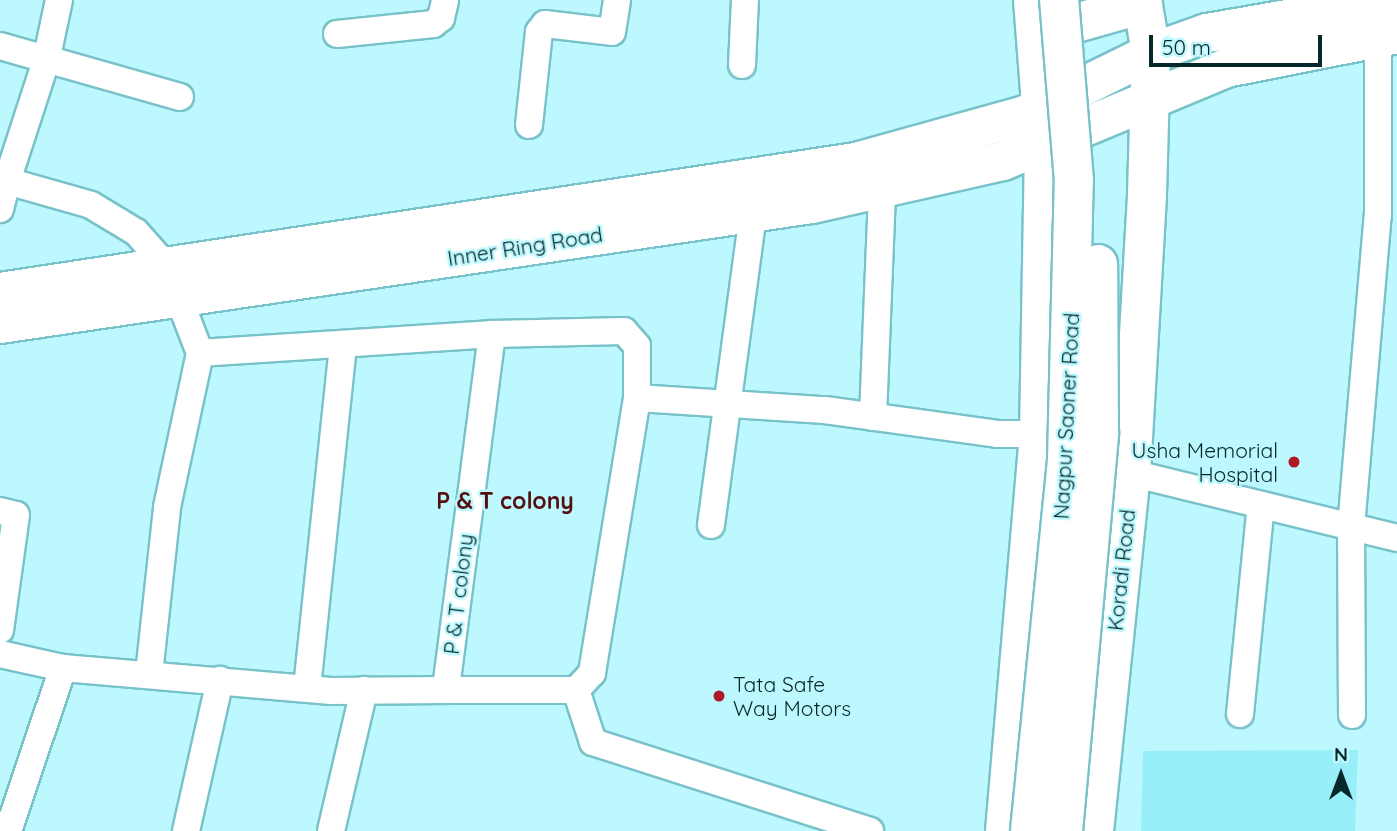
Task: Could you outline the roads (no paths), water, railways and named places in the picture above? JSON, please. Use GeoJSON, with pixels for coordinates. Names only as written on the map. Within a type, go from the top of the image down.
{"type":"FeatureCollection","features":[{"type":"Feature","properties":{"kind":"main road","name":"Nagpur Saoner Road"},"geometry":{"type":"LineString","coordinates":[[1031,831],[1067,460],[1074,181],[1059,0]]}},
{"type":"Feature","properties":{"kind":"main road","name":"Nagpur Saoner Road"},"geometry":{"type":"LineString","coordinates":[[1063,831],[1099,433],[1097,132],[1087,0]]}},
{"type":"Feature","properties":{"kind":"main road"},"geometry":{"type":"LineString","coordinates":[[1043,125],[1151,53],[1207,33],[1397,0]]}},
{"type":"Feature","properties":{"kind":"main road"},"geometry":{"type":"LineString","coordinates":[[1005,831],[1039,433],[1043,125],[1035,17],[1142,2],[1151,53]]}},
{"type":"Feature","properties":{"kind":"main road"},"geometry":{"type":"LineString","coordinates":[[1043,125],[1151,100],[1226,68],[1388,36]]}},
{"type":"Feature","properties":{"kind":"main road","name":"Koradi Road"},"geometry":{"type":"LineString","coordinates":[[1094,831],[1129,488],[1151,100],[1151,53]]}},
{"type":"Feature","properties":{"kind":"main road","name":"Inner Ring Road"},"geometry":{"type":"LineString","coordinates":[[0,292],[172,281],[752,215],[1003,162],[1043,125]]}},
{"type":"Feature","properties":{"kind":"main road","name":"Inner Ring Road"},"geometry":{"type":"LineString","coordinates":[[0,324],[172,281],[856,162],[1043,125]]}},
{"type":"Feature","properties":{"kind":"main road"},"geometry":{"type":"LineString","coordinates":[[1033,508],[1129,488]]}},
{"type":"Feature","properties":{"kind":"street"},"geometry":{"type":"LineString","coordinates":[[0,209],[3,180],[46,61],[59,0]]}},
{"type":"Feature","properties":{"kind":"street"},"geometry":{"type":"LineString","coordinates":[[337,34],[433,24],[441,18],[444,0]]}},
{"type":"Feature","properties":{"kind":"street"},"geometry":{"type":"LineString","coordinates":[[529,125],[539,32],[545,24],[612,32],[617,0]]}},
{"type":"Feature","properties":{"kind":"street"},"geometry":{"type":"LineString","coordinates":[[743,65],[745,0]]}},
{"type":"Feature","properties":{"kind":"street"},"geometry":{"type":"LineString","coordinates":[[1352,715],[1352,527],[1388,215],[1388,36]]}},
{"type":"Feature","properties":{"kind":"street"},"geometry":{"type":"LineString","coordinates":[[0,46],[180,97]]}},
{"type":"Feature","properties":{"kind":"street"},"geometry":{"type":"LineString","coordinates":[[3,180],[91,205],[136,232],[172,281],[200,353],[167,507],[149,674]]}},
{"type":"Feature","properties":{"kind":"street"},"geometry":{"type":"LineString","coordinates":[[873,417],[882,188]]}},
{"type":"Feature","properties":{"kind":"street"},"geometry":{"type":"LineString","coordinates":[[711,525],[752,215]]}},
{"type":"Feature","properties":{"kind":"street"},"geometry":{"type":"LineString","coordinates":[[0,653],[63,668],[307,688],[364,690],[576,690],[592,673],[637,398],[637,346],[624,331],[492,334],[343,347],[200,353]]}},
{"type":"Feature","properties":{"kind":"street","name":"P & T colony"},"geometry":{"type":"LineString","coordinates":[[446,690],[492,334]]}},
{"type":"Feature","properties":{"kind":"street"},"geometry":{"type":"LineString","coordinates":[[307,688],[343,347]]}},
{"type":"Feature","properties":{"kind":"street"},"geometry":{"type":"LineString","coordinates":[[637,398],[873,417],[997,433],[1039,433]]}},
{"type":"Feature","properties":{"kind":"street"},"geometry":{"type":"LineString","coordinates":[[1129,488],[1261,505],[1397,538]]}},
{"type":"Feature","properties":{"kind":"street"},"geometry":{"type":"LineString","coordinates":[[1240,714],[1261,505]]}},
{"type":"Feature","properties":{"kind":"street"},"geometry":{"type":"LineString","coordinates":[[0,511],[16,515],[0,630]]}},
{"type":"Feature","properties":{"kind":"street"},"geometry":{"type":"LineString","coordinates":[[8,831],[63,668]]}},
{"type":"Feature","properties":{"kind":"street"},"geometry":{"type":"LineString","coordinates":[[186,831],[220,680]]}},
{"type":"Feature","properties":{"kind":"street"},"geometry":{"type":"LineString","coordinates":[[331,831],[364,690]]}},
{"type":"Feature","properties":{"kind":"street"},"geometry":{"type":"LineString","coordinates":[[576,690],[593,742],[870,831]]}},
{"type":"Feature","properties":{"kind":"place","name":"Usha Memorial Hospital"},"geometry":{"type":"Point","coordinates":[1294,462]}},
{"type":"Feature","properties":{"kind":"place","name":"Tata Safe Way Motors"},"geometry":{"type":"Point","coordinates":[719,696]}},
{"type":"Feature","properties":{"kind":"district","name":"P & T colony"},"geometry":{"type":"Point","coordinates":[505,501]}}]}
